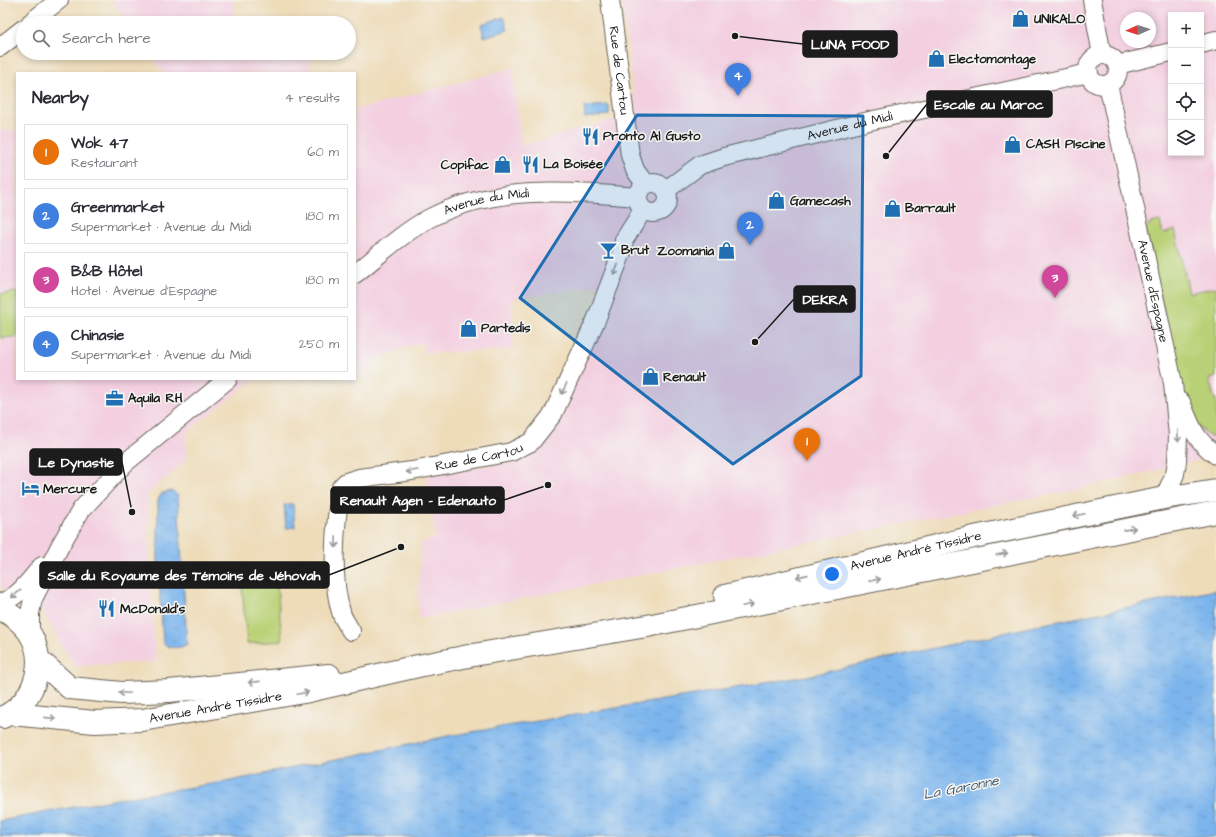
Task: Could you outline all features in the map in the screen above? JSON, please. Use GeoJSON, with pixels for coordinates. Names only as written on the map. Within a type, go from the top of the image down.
{"type":"FeatureCollection","features":[{"type":"Feature","properties":{"kind":"main road","name":"Avenue André Tissidre"},"geometry":{"type":"LineString","coordinates":[[572,637],[784,581],[974,537],[1164,498],[1216,490]]}},
{"type":"Feature","properties":{"kind":"main road","name":"Avenue André Tissidre"},"geometry":{"type":"LineString","coordinates":[[6,716],[95,722],[142,720],[304,692],[418,666],[572,637],[647,626],[1216,512]]}},
{"type":"Feature","properties":{"kind":"main road"},"geometry":{"type":"LineString","coordinates":[[0,610],[16,617],[30,631],[35,641],[39,660],[38,673],[32,688],[23,703],[6,716]]}},
{"type":"Feature","properties":{"kind":"main road","name":"Avenue André Tissidre"},"geometry":{"type":"LineString","coordinates":[[39,660],[70,688],[128,693],[169,691],[418,666]]}},
{"type":"Feature","properties":{"kind":"street"},"geometry":{"type":"LineString","coordinates":[[39,16],[59,0]]}},
{"type":"Feature","properties":{"kind":"street","name":"Rue de Cartou"},"geometry":{"type":"LineString","coordinates":[[351,631],[342,617],[337,594],[336,545],[341,487],[346,482],[359,478],[412,471],[511,452],[531,442],[552,414],[596,320],[622,252],[624,240],[642,197],[630,155],[610,0]]}},
{"type":"Feature","properties":{"kind":"street"},"geometry":{"type":"LineString","coordinates":[[1092,0],[1102,55]]}},
{"type":"Feature","properties":{"kind":"street"},"geometry":{"type":"LineString","coordinates":[[0,47],[16,34]]}},
{"type":"Feature","properties":{"kind":"street"},"geometry":{"type":"LineString","coordinates":[[1204,43],[1216,40]]}},
{"type":"Feature","properties":{"kind":"street"},"geometry":{"type":"LineString","coordinates":[[1117,65],[1168,53]]}},
{"type":"Feature","properties":{"kind":"street"},"geometry":{"type":"LineString","coordinates":[[1102,55],[1112,57],[1117,65],[1115,78],[1108,84],[1098,84],[1091,78],[1089,73],[1089,65],[1091,61],[1102,55]]}},
{"type":"Feature","properties":{"kind":"street","name":"Avenue du Midi"},"geometry":{"type":"LineString","coordinates":[[666,190],[700,165],[724,157],[869,121],[1089,73]]}},
{"type":"Feature","properties":{"kind":"street","name":"Avenue d'Espagne"},"geometry":{"type":"LineString","coordinates":[[1108,84],[1173,383],[1178,436],[1177,461],[1175,474],[1164,498]]}},
{"type":"Feature","properties":{"kind":"street"},"geometry":{"type":"LineString","coordinates":[[655,183],[666,190],[668,200],[664,209],[651,213],[642,197],[655,183]]}},
{"type":"Feature","properties":{"kind":"street","name":"Avenue du Midi"},"geometry":{"type":"LineString","coordinates":[[356,273],[391,245],[428,219],[471,202],[495,197],[554,191],[642,197]]}},
{"type":"Feature","properties":{"kind":"street"},"geometry":{"type":"LineString","coordinates":[[30,631],[30,612],[33,600],[60,544],[81,510],[119,468],[227,380]]}},
{"type":"Feature","properties":{"kind":"street"},"geometry":{"type":"LineString","coordinates":[[1173,383],[1192,430],[1209,450]]}},
{"type":"Feature","properties":{"kind":"street"},"geometry":{"type":"LineString","coordinates":[[0,603],[13,597],[21,591],[60,544]]}},
{"type":"Feature","properties":{"kind":"highlighted area"},"geometry":{"type":"Polygon","coordinates":[[[637,115],[863,116],[861,376],[733,464],[520,298],[637,115]]]}},
{"type":"Feature","properties":{"kind":"shaded area"},"geometry":{"type":"Polygon","coordinates":[[[111,0],[233,0],[234,16],[123,16],[111,0]]]}},
{"type":"Feature","properties":{"kind":"shaded area"},"geometry":{"type":"Polygon","coordinates":[[[622,0],[1216,0],[1216,456],[1082,488],[419,619],[418,603],[421,542],[436,538],[426,476],[506,462],[530,454],[549,437],[564,411],[619,282],[512,299],[513,350],[424,353],[423,342],[380,357],[356,379],[356,110],[512,68],[522,146],[636,113],[622,0]]]}},
{"type":"Feature","properties":{"kind":"shaded area"},"geometry":{"type":"Polygon","coordinates":[[[154,60],[309,60],[310,72],[163,72],[154,60]]]}},
{"type":"Feature","properties":{"kind":"shaded area"},"geometry":{"type":"Polygon","coordinates":[[[0,130],[16,131],[16,380],[253,380],[187,432],[186,461],[147,494],[149,572],[156,662],[74,666],[42,611],[0,587],[0,130]]]}},
{"type":"Feature","properties":{"kind":"shaded area"},"geometry":{"type":"Polygon","coordinates":[[[346,380],[354,380],[351,383],[346,380]]]}},
{"type":"Feature","properties":{"kind":"green space"},"geometry":{"type":"Polygon","coordinates":[[[1160,221],[1163,234],[1175,230],[1189,293],[1216,287],[1216,377],[1209,379],[1214,398],[1216,399],[1216,436],[1210,437],[1196,424],[1182,390],[1145,228],[1151,223],[1160,221]]]}},
{"type":"Feature","properties":{"kind":"green space"},"geometry":{"type":"Polygon","coordinates":[[[16,292],[16,337],[0,338],[0,294],[16,292]]]}},
{"type":"Feature","properties":{"kind":"green space"},"geometry":{"type":"Polygon","coordinates":[[[276,573],[282,641],[247,644],[241,576],[276,573]]]}},
{"type":"Feature","properties":{"kind":"water"},"geometry":{"type":"Polygon","coordinates":[[[504,17],[508,30],[484,37],[481,24],[504,17]]]}},
{"type":"Feature","properties":{"kind":"water"},"geometry":{"type":"Polygon","coordinates":[[[609,105],[609,115],[585,118],[584,107],[609,105]]]}},
{"type":"Feature","properties":{"kind":"water"},"geometry":{"type":"Polygon","coordinates":[[[173,491],[178,496],[187,644],[175,648],[163,643],[158,564],[158,500],[162,493],[173,491]]]}},
{"type":"Feature","properties":{"kind":"water"},"geometry":{"type":"Polygon","coordinates":[[[293,504],[295,527],[286,528],[284,505],[293,504]]]}},
{"type":"Feature","properties":{"kind":"water","name":"La Garonne"},"geometry":{"type":"Polygon","coordinates":[[[1216,590],[1216,837],[0,837],[0,821],[111,800],[230,781],[448,736],[807,676],[1044,624],[1216,590]]]}},
{"type":"Feature","properties":{"kind":"place","name":"UNIKALO"},"geometry":{"type":"Point","coordinates":[1021,19]}},
{"type":"Feature","properties":{"kind":"place","name":"LUNA FOOD"},"geometry":{"type":"Point","coordinates":[735,36]}},
{"type":"Feature","properties":{"kind":"place","name":"Electomontage"},"geometry":{"type":"Point","coordinates":[936,59]}},
{"type":"Feature","properties":{"kind":"place","name":"Chinasie"},"geometry":{"type":"Point","coordinates":[738,96]}},
{"type":"Feature","properties":{"kind":"place","name":"Pronto Al Gusto"},"geometry":{"type":"Point","coordinates":[590,136]}},
{"type":"Feature","properties":{"kind":"place","name":"CASH PIscine"},"geometry":{"type":"Point","coordinates":[1013,144]}},
{"type":"Feature","properties":{"kind":"place","name":"Escale au Maroc"},"geometry":{"type":"Point","coordinates":[886,156]}},
{"type":"Feature","properties":{"kind":"place","name":"La Boisée"},"geometry":{"type":"Point","coordinates":[530,164]}},
{"type":"Feature","properties":{"kind":"place","name":"Copifac"},"geometry":{"type":"Point","coordinates":[502,165]}},
{"type":"Feature","properties":{"kind":"place","name":"Gamecash"},"geometry":{"type":"Point","coordinates":[777,201]}},
{"type":"Feature","properties":{"kind":"place","name":"Barrault"},"geometry":{"type":"Point","coordinates":[892,208]}},
{"type":"Feature","properties":{"kind":"place","name":"Greenmarket"},"geometry":{"type":"Point","coordinates":[750,245]}},
{"type":"Feature","properties":{"kind":"place","name":"Brut"},"geometry":{"type":"Point","coordinates":[608,250]}},
{"type":"Feature","properties":{"kind":"place","name":"Zoomania"},"geometry":{"type":"Point","coordinates":[727,251]}},
{"type":"Feature","properties":{"kind":"place","name":"B&B Hôtel"},"geometry":{"type":"Point","coordinates":[1055,298]}},
{"type":"Feature","properties":{"kind":"place","name":"Partedis"},"geometry":{"type":"Point","coordinates":[468,328]}},
{"type":"Feature","properties":{"kind":"place","name":"DEKRA"},"geometry":{"type":"Point","coordinates":[755,342]}},
{"type":"Feature","properties":{"kind":"place","name":"Renault"},"geometry":{"type":"Point","coordinates":[650,377]}},
{"type":"Feature","properties":{"kind":"place","name":"Aquila RH"},"geometry":{"type":"Point","coordinates":[115,398]}},
{"type":"Feature","properties":{"kind":"place","name":"Wok 47"},"geometry":{"type":"Point","coordinates":[807,461]}},
{"type":"Feature","properties":{"kind":"place","name":"Renault Agen - Edenauto"},"geometry":{"type":"Point","coordinates":[548,485]}},
{"type":"Feature","properties":{"kind":"place","name":"Mercure"},"geometry":{"type":"Point","coordinates":[30,489]}},
{"type":"Feature","properties":{"kind":"place","name":"Le Dynastie"},"geometry":{"type":"Point","coordinates":[132,512]}},
{"type":"Feature","properties":{"kind":"place","name":"Salle du Royaume des Témoins de Jéhovah"},"geometry":{"type":"Point","coordinates":[401,547]}},
{"type":"Feature","properties":{"kind":"place","name":"McDonald's"},"geometry":{"type":"Point","coordinates":[107,609]}}]}
